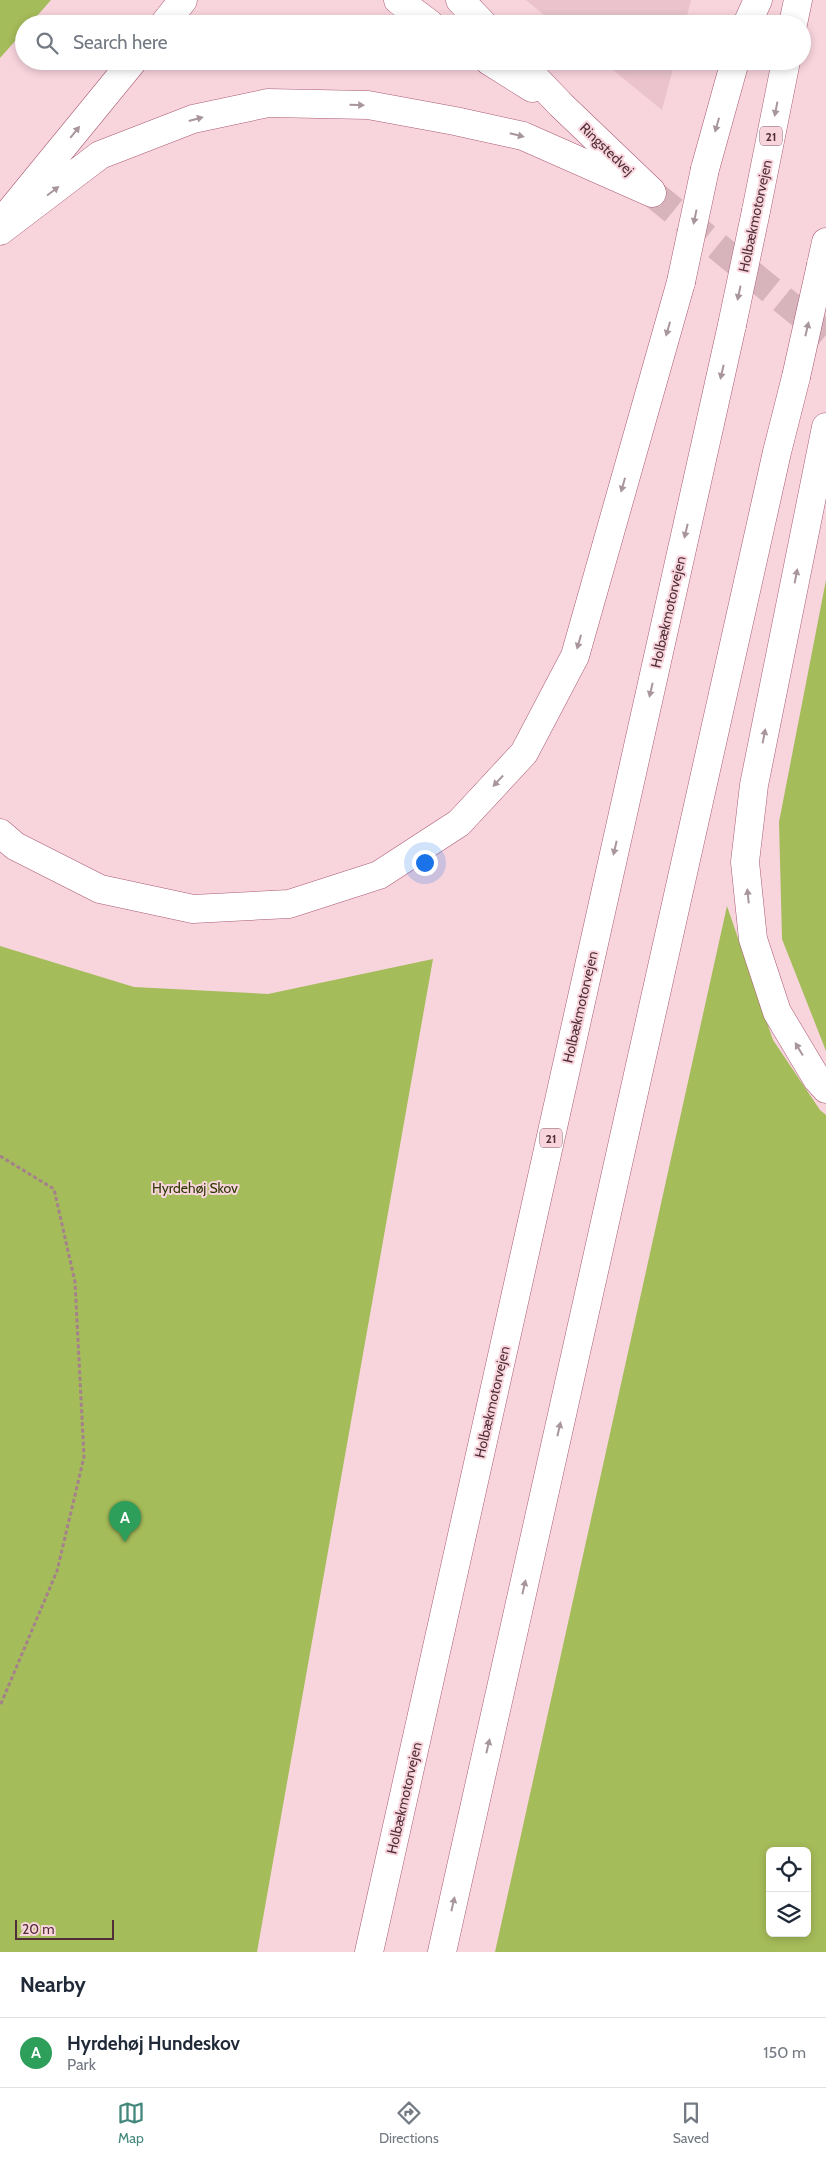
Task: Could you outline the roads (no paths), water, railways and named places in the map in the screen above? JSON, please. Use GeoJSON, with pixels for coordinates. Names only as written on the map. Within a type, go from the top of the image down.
{"type":"FeatureCollection","features":[{"type":"Feature","properties":{"kind":"main road"},"geometry":{"type":"LineString","coordinates":[[171,15],[183,0]]}},
{"type":"Feature","properties":{"kind":"main road"},"geometry":{"type":"LineString","coordinates":[[398,0],[418,15]]}},
{"type":"Feature","properties":{"kind":"main road"},"geometry":{"type":"LineString","coordinates":[[460,0],[474,15]]}},
{"type":"Feature","properties":{"kind":"main road"},"geometry":{"type":"LineString","coordinates":[[751,15],[758,0]]}},
{"type":"Feature","properties":{"kind":"main road"},"geometry":{"type":"LineString","coordinates":[[795,15],[798,0]]}},
{"type":"Feature","properties":{"kind":"main road"},"geometry":{"type":"LineString","coordinates":[[0,224],[126,70]]}},
{"type":"Feature","properties":{"kind":"main road","name":"Ringstedvej"},"geometry":{"type":"LineString","coordinates":[[504,70],[561,105]]}},
{"type":"Feature","properties":{"kind":"main road","name":"Ringstedvej"},"geometry":{"type":"LineString","coordinates":[[0,231],[100,155],[193,119],[268,103],[368,105],[455,120],[523,136],[652,192],[561,105],[528,70]]}},
{"type":"Feature","properties":{"kind":"main road"},"geometry":{"type":"LineString","coordinates":[[0,833],[15,846],[100,889],[193,909],[289,904],[380,875],[460,824],[524,753],[575,656],[681,282],[705,169],[732,70]]}},
{"type":"Feature","properties":{"kind":"main road","name":"Holbækmotorvejen"},"geometry":{"type":"LineString","coordinates":[[369,1952],[732,325],[784,70]]}},
{"type":"Feature","properties":{"kind":"main road"},"geometry":{"type":"LineString","coordinates":[[442,1952],[774,462],[796,377],[823,254]]}},
{"type":"Feature","properties":{"kind":"main road"},"geometry":{"type":"LineString","coordinates":[[826,427],[754,785],[745,862],[753,939],[777,1012],[816,1079],[826,1089]]}},
{"type":"Feature","properties":{"kind":"tunnel"},"geometry":{"type":"LineString","coordinates":[[652,193],[826,335]]}},
{"type":"Feature","properties":{"kind":"place","name":"Hyrdehøj Hundeskov"},"geometry":{"type":"Point","coordinates":[125,1542]}},
{"type":"Feature","properties":{"kind":"park label","name":"Hyrdehøj Skov"},"geometry":{"type":"Point","coordinates":[195,1188]}}]}
